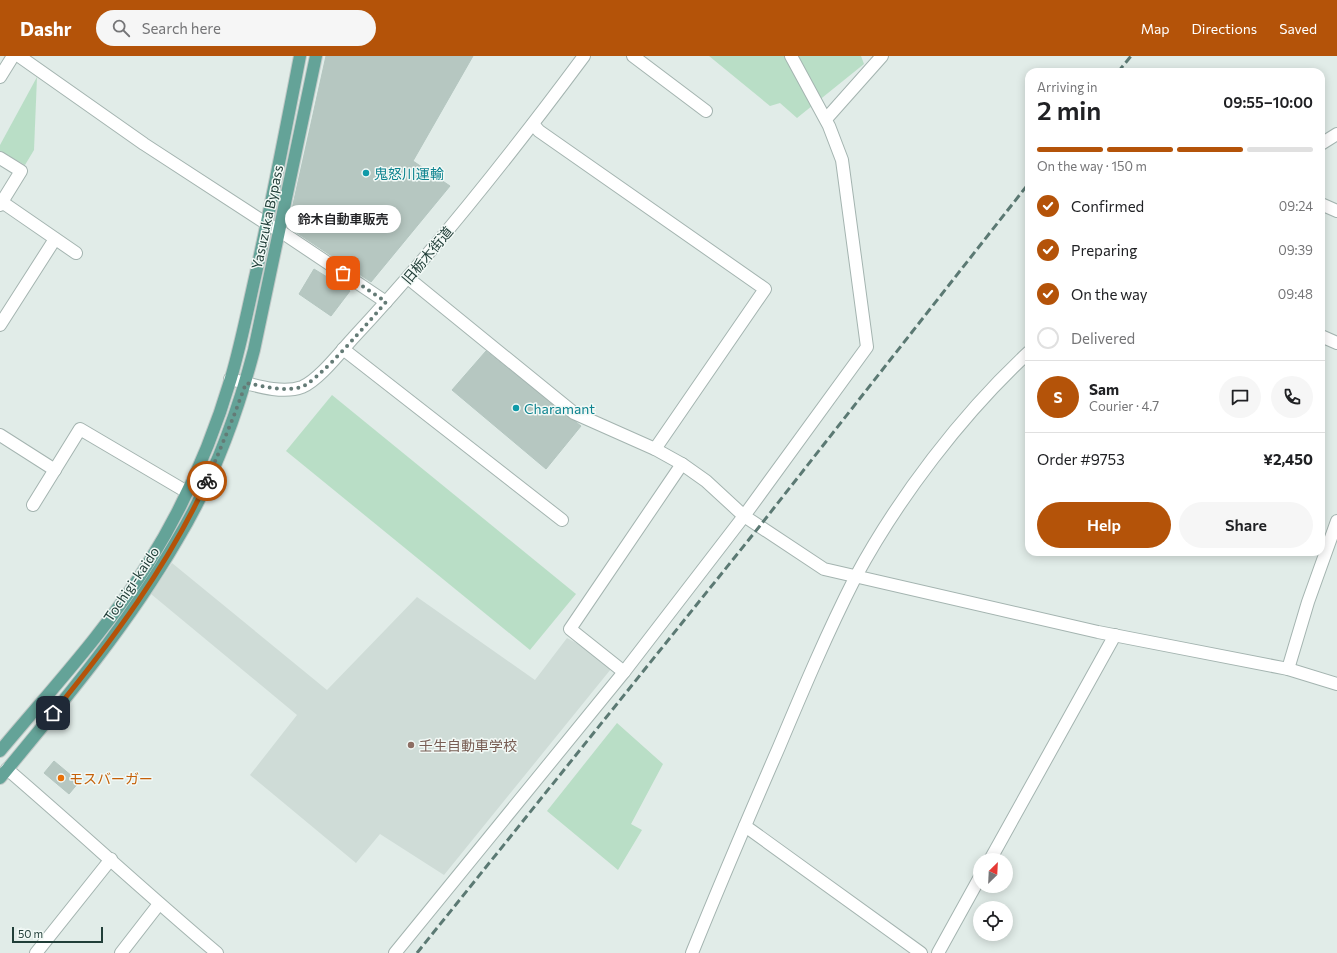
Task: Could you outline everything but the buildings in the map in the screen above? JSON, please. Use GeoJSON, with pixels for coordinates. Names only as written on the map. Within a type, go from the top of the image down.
{"type":"FeatureCollection","features":[{"type":"Feature","properties":{"kind":"main road","name":"Yasuzuka Bypass"},"geometry":{"type":"LineString","coordinates":[[230,379],[267,224],[300,56]]}},
{"type":"Feature","properties":{"kind":"main road","name":"Yasuzuka Bypass"},"geometry":{"type":"LineString","coordinates":[[246,383],[280,231],[316,56]]}},
{"type":"Feature","properties":{"kind":"main road","name":"Tochigi-kaido"},"geometry":{"type":"LineString","coordinates":[[0,751],[105,624],[132,588],[166,534],[187,492],[219,415],[230,379]]}},
{"type":"Feature","properties":{"kind":"main road","name":"Tochigi-kaido"},"geometry":{"type":"LineString","coordinates":[[2,770],[90,668],[135,608],[178,540],[217,459],[246,383]]}},
{"type":"Feature","properties":{"kind":"street"},"geometry":{"type":"LineString","coordinates":[[0,77],[13,56]]}},
{"type":"Feature","properties":{"kind":"street"},"geometry":{"type":"LineString","coordinates":[[19,56],[144,144],[280,231],[386,302]]}},
{"type":"Feature","properties":{"kind":"street","name":"旧栃木街道"},"geometry":{"type":"LineString","coordinates":[[230,379],[281,389],[302,386],[320,373],[408,278],[533,124],[584,56]]}},
{"type":"Feature","properties":{"kind":"street"},"geometry":{"type":"LineString","coordinates":[[634,56],[706,111]]}},
{"type":"Feature","properties":{"kind":"street"},"geometry":{"type":"LineString","coordinates":[[395,953],[624,672],[744,516],[867,347],[842,160],[826,119],[791,56]]}},
{"type":"Feature","properties":{"kind":"street"},"geometry":{"type":"LineString","coordinates":[[826,119],[882,56]]}},
{"type":"Feature","properties":{"kind":"street"},"geometry":{"type":"LineString","coordinates":[[533,124],[539,131],[766,289],[655,449]]}},
{"type":"Feature","properties":{"kind":"street"},"geometry":{"type":"LineString","coordinates":[[1325,142],[1337,134]]}},
{"type":"Feature","properties":{"kind":"street"},"geometry":{"type":"LineString","coordinates":[[0,158],[21,171],[1,204],[76,253]]}},
{"type":"Feature","properties":{"kind":"street"},"geometry":{"type":"LineString","coordinates":[[1325,206],[1337,211]]}},
{"type":"Feature","properties":{"kind":"street"},"geometry":{"type":"LineString","coordinates":[[0,325],[55,239]]}},
{"type":"Feature","properties":{"kind":"street"},"geometry":{"type":"LineString","coordinates":[[408,278],[574,413],[655,449],[682,464],[706,481],[744,516],[824,569],[1115,635],[1288,669],[1337,684]]}},
{"type":"Feature","properties":{"kind":"street"},"geometry":{"type":"LineString","coordinates":[[1325,338],[1337,343]]}},
{"type":"Feature","properties":{"kind":"street"},"geometry":{"type":"LineString","coordinates":[[343,349],[562,520]]}},
{"type":"Feature","properties":{"kind":"street"},"geometry":{"type":"LineString","coordinates":[[692,953],[830,630],[856,577],[902,501],[974,408],[1025,356]]}},
{"type":"Feature","properties":{"kind":"street"},"geometry":{"type":"LineString","coordinates":[[33,506],[80,429],[187,492]]}},
{"type":"Feature","properties":{"kind":"street"},"geometry":{"type":"LineString","coordinates":[[0,435],[55,470]]}},
{"type":"Feature","properties":{"kind":"street"},"geometry":{"type":"LineString","coordinates":[[624,672],[570,628],[682,464]]}},
{"type":"Feature","properties":{"kind":"street"},"geometry":{"type":"LineString","coordinates":[[1325,555],[1337,521]]}},
{"type":"Feature","properties":{"kind":"street"},"geometry":{"type":"LineString","coordinates":[[1288,669],[1308,602],[1324,556]]}},
{"type":"Feature","properties":{"kind":"street"},"geometry":{"type":"LineString","coordinates":[[994,853],[1115,635]]}},
{"type":"Feature","properties":{"kind":"street"},"geometry":{"type":"LineString","coordinates":[[2,770],[111,859],[159,904],[217,953]]}},
{"type":"Feature","properties":{"kind":"street"},"geometry":{"type":"LineString","coordinates":[[745,826],[920,953]]}},
{"type":"Feature","properties":{"kind":"street"},"geometry":{"type":"LineString","coordinates":[[40,952],[111,859]]}},
{"type":"Feature","properties":{"kind":"street"},"geometry":{"type":"LineString","coordinates":[[938,953],[973,890]]}},
{"type":"Feature","properties":{"kind":"street"},"geometry":{"type":"LineString","coordinates":[[121,953],[159,904]]}},
{"type":"Feature","properties":{"kind":"shaded area","name":"壬生自動車学校"},"geometry":{"type":"Polygon","coordinates":[[[172,563],[327,690],[417,597],[535,680],[567,638],[615,664],[444,875],[380,834],[356,863],[250,775],[297,715],[151,594],[172,563]]]}},
{"type":"Feature","properties":{"kind":"green space"},"geometry":{"type":"Polygon","coordinates":[[[709,56],[861,56],[864,64],[797,118],[780,103],[770,106],[709,56]]]}},
{"type":"Feature","properties":{"kind":"green space"},"geometry":{"type":"Polygon","coordinates":[[[37,77],[34,150],[25,165],[0,151],[0,145],[37,77]]]}},
{"type":"Feature","properties":{"kind":"green space"},"geometry":{"type":"Polygon","coordinates":[[[332,395],[576,594],[530,650],[286,451],[332,395]]]}},
{"type":"Feature","properties":{"kind":"green space"},"geometry":{"type":"Polygon","coordinates":[[[617,723],[663,764],[631,824],[642,830],[618,870],[547,811],[617,723]]]}},
{"type":"Feature","properties":{"kind":"railway"},"geometry":{"type":"LineString","coordinates":[[1121,68],[1131,56]]}},
{"type":"Feature","properties":{"kind":"railway"},"geometry":{"type":"LineString","coordinates":[[417,953],[759,527],[1025,188]]}},
{"type":"Feature","properties":{"kind":"way so far"},"geometry":{"type":"LineString","coordinates":[[207,481],[246,383],[281,389],[302,386],[320,373],[386,302],[343,273]]}},
{"type":"Feature","properties":{"kind":"place","name":"鬼怒川運輸"},"geometry":{"type":"Point","coordinates":[366,173]}},
{"type":"Feature","properties":{"kind":"place","name":"鈴木自動車販売"},"geometry":{"type":"Point","coordinates":[343,273]}},
{"type":"Feature","properties":{"kind":"place","name":"Charamant"},"geometry":{"type":"Point","coordinates":[516,408]}},
{"type":"Feature","properties":{"kind":"place","name":"壬生自動車学校"},"geometry":{"type":"Point","coordinates":[411,745]}},
{"type":"Feature","properties":{"kind":"place","name":"モスバーガー"},"geometry":{"type":"Point","coordinates":[61,778]}},
{"type":"Feature","properties":{"kind":"route"},"geometry":{"type":"LineString","coordinates":[[53,713],[90,668],[135,608],[178,540],[207,481]]}}]}
